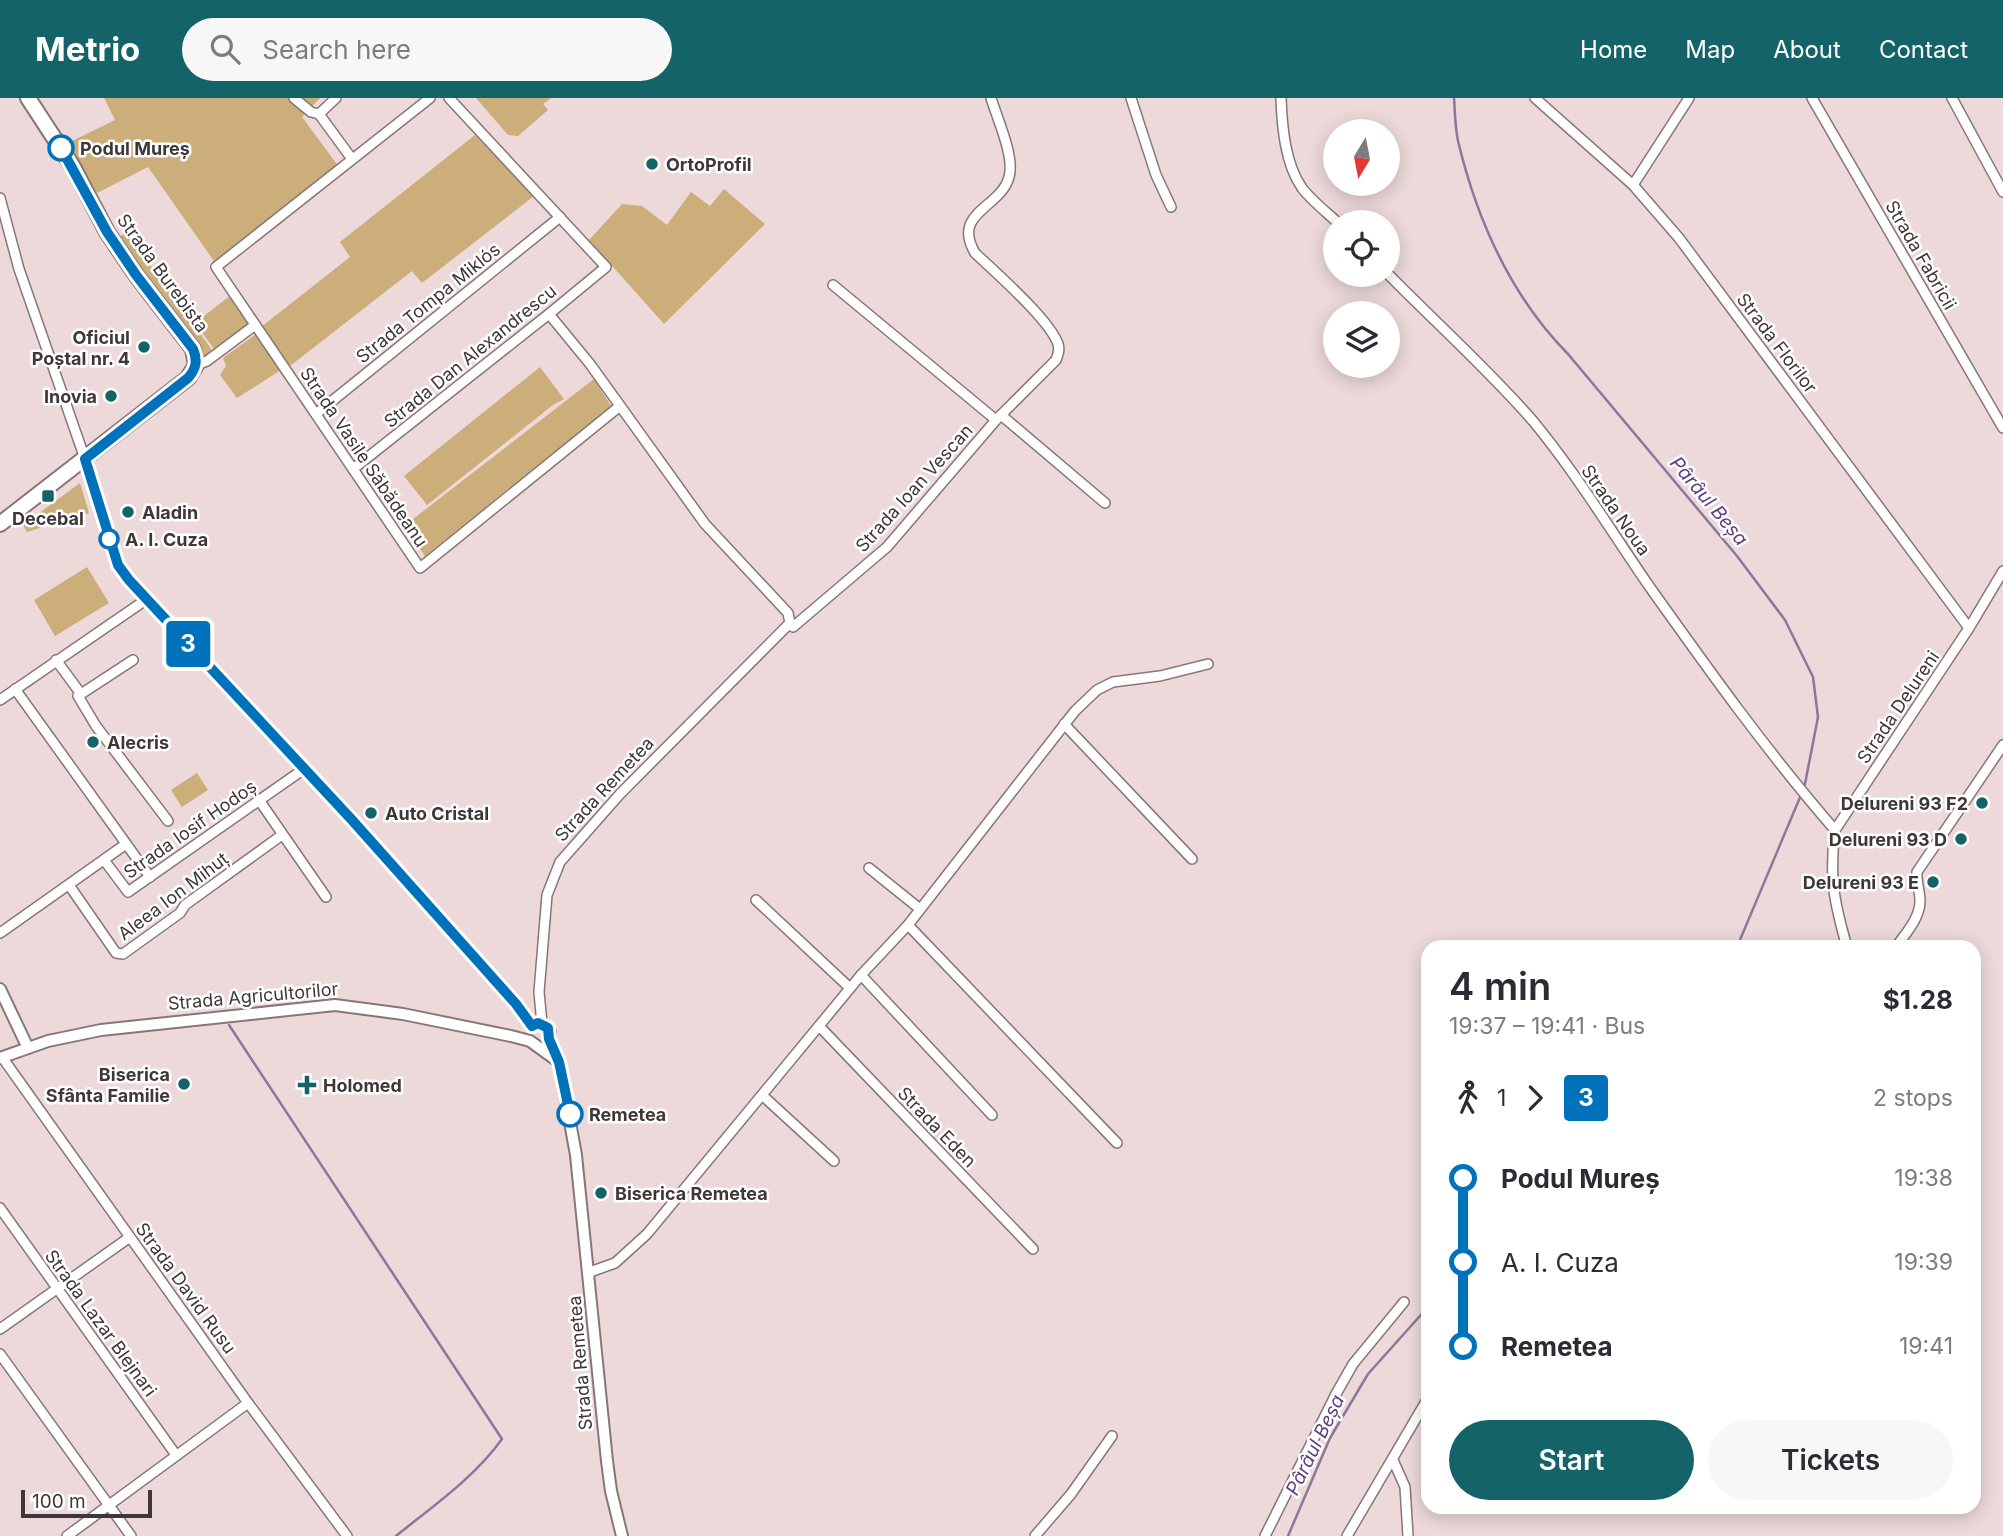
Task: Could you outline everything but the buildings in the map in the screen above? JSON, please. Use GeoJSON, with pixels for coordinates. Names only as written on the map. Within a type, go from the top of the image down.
{"type":"FeatureCollection","features":[{"type":"Feature","properties":{"kind":"main road","name":"Strada Burebista"},"geometry":{"type":"LineString","coordinates":[[28,98],[73,167],[107,232],[136,275],[193,349],[196,365]]}},
{"type":"Feature","properties":{"kind":"main road"},"geometry":{"type":"LineString","coordinates":[[0,524],[188,378],[196,365]]}},
{"type":"Feature","properties":{"kind":"street"},"geometry":{"type":"LineString","coordinates":[[294,98],[311,112],[319,114],[352,159]]}},
{"type":"Feature","properties":{"kind":"street"},"geometry":{"type":"LineString","coordinates":[[319,114],[336,98]]}},
{"type":"Feature","properties":{"kind":"street","name":"Strada Vasile Săbădeanu"},"geometry":{"type":"LineString","coordinates":[[430,98],[216,267],[420,568],[620,406]]}},
{"type":"Feature","properties":{"kind":"street"},"geometry":{"type":"LineString","coordinates":[[449,98],[560,217]]}},
{"type":"Feature","properties":{"kind":"street","name":"Strada Ioan Vescan"},"geometry":{"type":"LineString","coordinates":[[790,623],[793,627],[887,547],[999,418],[1056,360],[1058,342],[1035,312],[975,253],[969,243],[970,223],[1005,187],[1010,176],[1010,162],[991,98]]}},
{"type":"Feature","properties":{"kind":"street"},"geometry":{"type":"LineString","coordinates":[[1131,98],[1156,175],[1171,207]]}},
{"type":"Feature","properties":{"kind":"street"},"geometry":{"type":"LineString","coordinates":[[1281,98],[1287,149],[1295,174],[1302,188],[1325,210]]}},
{"type":"Feature","properties":{"kind":"street","name":"Strada Florilor"},"geometry":{"type":"LineString","coordinates":[[1535,98],[1633,185],[1679,238],[1969,628]]}},
{"type":"Feature","properties":{"kind":"street"},"geometry":{"type":"LineString","coordinates":[[1633,185],[1689,98]]}},
{"type":"Feature","properties":{"kind":"street","name":"Strada Fabricii"},"geometry":{"type":"LineString","coordinates":[[1812,98],[2003,428]]}},
{"type":"Feature","properties":{"kind":"street"},"geometry":{"type":"LineString","coordinates":[[1952,98],[2003,192]]}},
{"type":"Feature","properties":{"kind":"street"},"geometry":{"type":"LineString","coordinates":[[0,198],[19,269],[85,459],[118,565],[516,1004],[534,1033],[559,1062]]}},
{"type":"Feature","properties":{"kind":"street","name":"Strada Dan Alexandrescu"},"geometry":{"type":"LineString","coordinates":[[353,469],[606,267],[560,217]]}},
{"type":"Feature","properties":{"kind":"street","name":"Strada Tompa Miklós"},"geometry":{"type":"LineString","coordinates":[[316,414],[560,217]]}},
{"type":"Feature","properties":{"kind":"street","name":"Strada Ioan Vescan"},"geometry":{"type":"LineString","coordinates":[[833,285],[1105,503]]}},
{"type":"Feature","properties":{"kind":"street","name":"Strada Noua"},"geometry":{"type":"LineString","coordinates":[[1400,286],[1492,377],[1534,423],[1606,521],[1648,584],[1795,783],[1835,830]]}},
{"type":"Feature","properties":{"kind":"street"},"geometry":{"type":"LineString","coordinates":[[550,314],[582,352],[705,524],[788,613],[790,623]]}},
{"type":"Feature","properties":{"kind":"street"},"geometry":{"type":"LineString","coordinates":[[196,365],[207,361],[255,325]]}},
{"type":"Feature","properties":{"kind":"street","name":"Strada Delureni"},"geometry":{"type":"LineString","coordinates":[[1845,940],[1832,891],[1831,859],[1835,830],[1969,628],[2003,571]]}},
{"type":"Feature","properties":{"kind":"street"},"geometry":{"type":"LineString","coordinates":[[0,700],[147,599]]}},
{"type":"Feature","properties":{"kind":"street","name":"Strada Remetea"},"geometry":{"type":"LineString","coordinates":[[622,1536],[607,1461],[590,1272],[576,1155],[559,1062],[549,1039],[550,1032],[534,1033],[547,895],[560,862],[620,794],[790,623]]}},
{"type":"Feature","properties":{"kind":"street"},"geometry":{"type":"LineString","coordinates":[[57,660],[81,694]]}},
{"type":"Feature","properties":{"kind":"street"},"geometry":{"type":"LineString","coordinates":[[133,660],[78,696],[96,726],[168,821]]}},
{"type":"Feature","properties":{"kind":"street"},"geometry":{"type":"LineString","coordinates":[[590,1272],[615,1263],[647,1234],[850,988],[908,925],[1064,724],[1097,690],[1113,682],[1160,676],[1208,664]]}},
{"type":"Feature","properties":{"kind":"street"},"geometry":{"type":"LineString","coordinates":[[15,689],[150,877]]}},
{"type":"Feature","properties":{"kind":"street"},"geometry":{"type":"LineString","coordinates":[[1064,724],[1192,859]]}},
{"type":"Feature","properties":{"kind":"street"},"geometry":{"type":"LineString","coordinates":[[1901,940],[1918,914],[1920,898],[1916,885],[1917,872],[2003,745]]}},
{"type":"Feature","properties":{"kind":"street","name":"Strada Iosif Hodoș"},"geometry":{"type":"LineString","coordinates":[[104,860],[128,892],[304,769]]}},
{"type":"Feature","properties":{"kind":"street"},"geometry":{"type":"LineString","coordinates":[[259,800],[326,897]]}},
{"type":"Feature","properties":{"kind":"street","name":"Aleea Ion Mihuț"},"geometry":{"type":"LineString","coordinates":[[69,885],[116,953],[123,954],[282,835]]}},
{"type":"Feature","properties":{"kind":"street","name":"Strada Iosif Hodoș"},"geometry":{"type":"LineString","coordinates":[[0,933],[126,844]]}},
{"type":"Feature","properties":{"kind":"street"},"geometry":{"type":"LineString","coordinates":[[869,867],[920,909]]}},
{"type":"Feature","properties":{"kind":"street"},"geometry":{"type":"LineString","coordinates":[[756,900],[850,988]]}},
{"type":"Feature","properties":{"kind":"street"},"geometry":{"type":"LineString","coordinates":[[908,925],[1117,1143]]}},
{"type":"Feature","properties":{"kind":"street"},"geometry":{"type":"LineString","coordinates":[[861,975],[992,1115]]}},
{"type":"Feature","properties":{"kind":"street"},"geometry":{"type":"LineString","coordinates":[[0,989],[28,1048]]}},
{"type":"Feature","properties":{"kind":"street","name":"Strada Agricultorilor"},"geometry":{"type":"LineString","coordinates":[[1,1057],[86,1032],[335,1005],[396,1012],[510,1036],[534,1033],[544,1044],[549,1039]]}},
{"type":"Feature","properties":{"kind":"street","name":"Strada Eden"},"geometry":{"type":"LineString","coordinates":[[819,1026],[1033,1249]]}},
{"type":"Feature","properties":{"kind":"street","name":"Strada David Rusu"},"geometry":{"type":"LineString","coordinates":[[1,1057],[248,1403],[347,1536]]}},
{"type":"Feature","properties":{"kind":"street"},"geometry":{"type":"LineString","coordinates":[[762,1095],[834,1161]]}},
{"type":"Feature","properties":{"kind":"street","name":"Strada Lazar Blejnari"},"geometry":{"type":"LineString","coordinates":[[0,1208],[176,1455]]}},
{"type":"Feature","properties":{"kind":"street"},"geometry":{"type":"LineString","coordinates":[[0,1329],[130,1237]]}},
{"type":"Feature","properties":{"kind":"street"},"geometry":{"type":"LineString","coordinates":[[1265,1536],[1353,1364],[1404,1302]]}},
{"type":"Feature","properties":{"kind":"street"},"geometry":{"type":"LineString","coordinates":[[0,1354],[131,1536]]}},
{"type":"Feature","properties":{"kind":"street"},"geometry":{"type":"LineString","coordinates":[[67,1536],[248,1403]]}},
{"type":"Feature","properties":{"kind":"street"},"geometry":{"type":"LineString","coordinates":[[1347,1536],[1421,1410]]}},
{"type":"Feature","properties":{"kind":"street"},"geometry":{"type":"LineString","coordinates":[[1035,1536],[1071,1494],[1112,1436]]}},
{"type":"Feature","properties":{"kind":"street"},"geometry":{"type":"LineString","coordinates":[[1393,1460],[1405,1487],[1408,1536]]}},
{"type":"Feature","properties":{"kind":"shaded area"},"geometry":{"type":"Polygon","coordinates":[[[104,98],[320,98],[302,117],[339,167],[216,264],[148,167],[97,193],[68,143],[115,120],[104,98]]]}},
{"type":"Feature","properties":{"kind":"shaded area"},"geometry":{"type":"Polygon","coordinates":[[[476,98],[551,98],[543,104],[548,110],[518,136],[508,135],[476,98]]]}},
{"type":"Feature","properties":{"kind":"shaded area"},"geometry":{"type":"Polygon","coordinates":[[[475,135],[534,196],[422,283],[412,271],[290,366],[261,327],[350,257],[340,242],[475,135]]]}},
{"type":"Feature","properties":{"kind":"shaded area"},"geometry":{"type":"Polygon","coordinates":[[[724,189],[765,224],[664,324],[589,240],[622,204],[642,206],[667,225],[691,192],[710,206],[724,189]]]}},
{"type":"Feature","properties":{"kind":"shaded area"},"geometry":{"type":"Polygon","coordinates":[[[126,232],[212,350],[204,356],[117,239],[126,232]]]}},
{"type":"Feature","properties":{"kind":"shaded area"},"geometry":{"type":"Polygon","coordinates":[[[231,295],[251,324],[214,349],[195,323],[231,295]]]}},
{"type":"Feature","properties":{"kind":"shaded area"},"geometry":{"type":"Polygon","coordinates":[[[256,334],[281,370],[237,398],[220,375],[226,366],[223,358],[256,334]]]}},
{"type":"Feature","properties":{"kind":"shaded area"},"geometry":{"type":"Polygon","coordinates":[[[540,367],[564,399],[427,505],[404,476],[540,367]]]}},
{"type":"Feature","properties":{"kind":"shaded area"},"geometry":{"type":"Polygon","coordinates":[[[594,379],[611,406],[425,556],[404,526],[594,379]]]}},
{"type":"Feature","properties":{"kind":"shaded area"},"geometry":{"type":"Polygon","coordinates":[[[80,483],[89,513],[27,532],[23,525],[80,483]]]}},
{"type":"Feature","properties":{"kind":"shaded area"},"geometry":{"type":"Polygon","coordinates":[[[87,567],[109,603],[55,636],[34,600],[87,567]]]}},
{"type":"Feature","properties":{"kind":"shaded area"},"geometry":{"type":"Polygon","coordinates":[[[197,773],[208,790],[182,807],[171,790],[197,773]]]}},
{"type":"Feature","properties":{"kind":"waterway","name":"Pârâul Beșa"},"geometry":{"type":"LineString","coordinates":[[1454,98],[1457,136],[1475,199],[1513,282],[1548,331],[1737,556],[1785,620],[1813,677],[1818,717],[1804,789]]}},
{"type":"Feature","properties":{"kind":"waterway","name":"Pârâul Beșa"},"geometry":{"type":"LineString","coordinates":[[1740,940],[1801,795]]}},
{"type":"Feature","properties":{"kind":"waterway"},"geometry":{"type":"LineString","coordinates":[[229,1025],[502,1439],[466,1479],[396,1536]]}},
{"type":"Feature","properties":{"kind":"waterway","name":"Pârâul Beșa"},"geometry":{"type":"LineString","coordinates":[[1288,1536],[1330,1438],[1368,1374],[1421,1315]]}},
{"type":"Feature","properties":{"kind":"bus line","name":"3"},"geometry":{"type":"LineString","coordinates":[[61,148],[107,232],[136,275],[193,349],[196,360],[194,371],[188,378],[85,459],[118,565],[314,782],[352,820],[516,1004],[532,1026],[538,1023],[548,1028],[549,1039],[559,1062],[570,1114]]}},
{"type":"Feature","properties":{"kind":"place","name":"Podul Mureș"},"geometry":{"type":"Point","coordinates":[61,148]}},
{"type":"Feature","properties":{"kind":"place","name":"OrtoProfil"},"geometry":{"type":"Point","coordinates":[652,164]}},
{"type":"Feature","properties":{"kind":"place","name":"Oficiul Poștal nr. 4"},"geometry":{"type":"Point","coordinates":[144,347]}},
{"type":"Feature","properties":{"kind":"place","name":"Inovia"},"geometry":{"type":"Point","coordinates":[111,396]}},
{"type":"Feature","properties":{"kind":"place","name":"Decebal"},"geometry":{"type":"Point","coordinates":[48,496]}},
{"type":"Feature","properties":{"kind":"place","name":"Aladin"},"geometry":{"type":"Point","coordinates":[128,512]}},
{"type":"Feature","properties":{"kind":"place","name":"A. I. Cuza"},"geometry":{"type":"Point","coordinates":[109,539]}},
{"type":"Feature","properties":{"kind":"place","name":"Alecris"},"geometry":{"type":"Point","coordinates":[93,742]}},
{"type":"Feature","properties":{"kind":"place","name":"Delureni 93 F2"},"geometry":{"type":"Point","coordinates":[1982,803]}},
{"type":"Feature","properties":{"kind":"place","name":"Auto Cristal"},"geometry":{"type":"Point","coordinates":[371,813]}},
{"type":"Feature","properties":{"kind":"place","name":"Delureni 93 D"},"geometry":{"type":"Point","coordinates":[1961,839]}},
{"type":"Feature","properties":{"kind":"place","name":"Delureni 93 E"},"geometry":{"type":"Point","coordinates":[1933,882]}},
{"type":"Feature","properties":{"kind":"place","name":"Biserica Sfânta Familie"},"geometry":{"type":"Point","coordinates":[184,1084]}},
{"type":"Feature","properties":{"kind":"place","name":"Holomed"},"geometry":{"type":"Point","coordinates":[307,1085]}},
{"type":"Feature","properties":{"kind":"place","name":"Remetea"},"geometry":{"type":"Point","coordinates":[570,1114]}},
{"type":"Feature","properties":{"kind":"place","name":"Biserica Remetea"},"geometry":{"type":"Point","coordinates":[601,1193]}}]}
